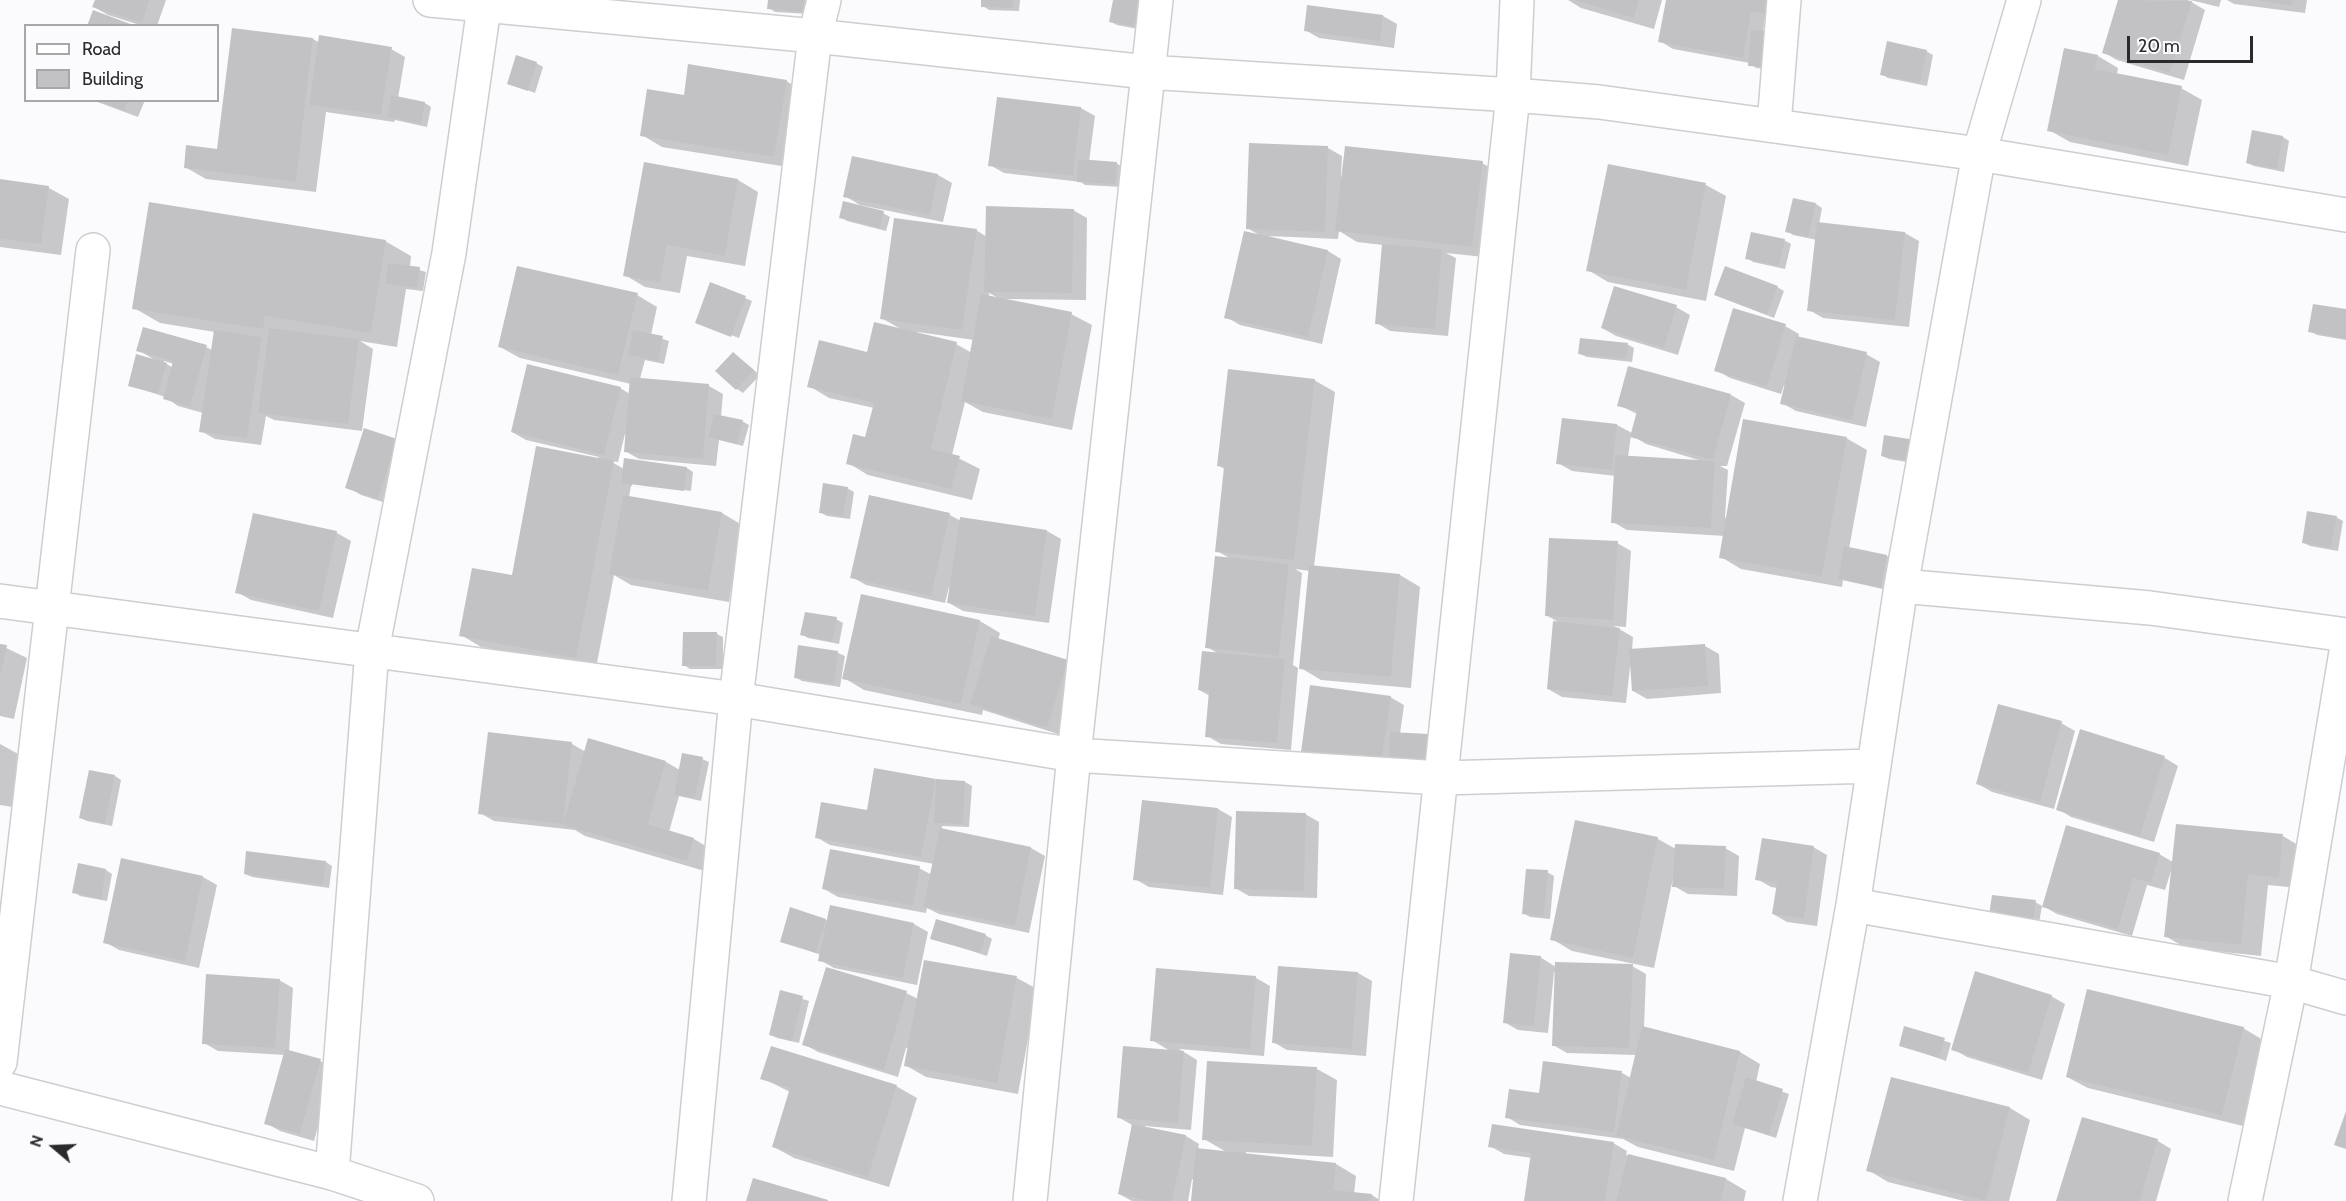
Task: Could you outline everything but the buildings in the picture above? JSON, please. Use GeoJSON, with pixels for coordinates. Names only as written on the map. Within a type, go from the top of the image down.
{"type":"FeatureCollection","features":[{"type":"Feature","properties":{"kind":"street"},"geometry":{"type":"LineString","coordinates":[[430,0],[485,2],[1147,72],[1599,102],[1979,154],[2346,215]]}},
{"type":"Feature","properties":{"kind":"street"},"geometry":{"type":"LineString","coordinates":[[689,1201],[735,699],[815,36],[824,0]]}},
{"type":"Feature","properties":{"kind":"street"},"geometry":{"type":"LineString","coordinates":[[1030,1201],[1074,755],[1156,0]]}},
{"type":"Feature","properties":{"kind":"street"},"geometry":{"type":"LineString","coordinates":[[1396,1201],[1513,95],[1517,0]]}},
{"type":"Feature","properties":{"kind":"street"},"geometry":{"type":"LineString","coordinates":[[1774,125],[1785,0]]}},
{"type":"Feature","properties":{"kind":"street"},"geometry":{"type":"LineString","coordinates":[[1800,1201],[1853,905],[1901,586],[1979,154],[2024,0]]}},
{"type":"Feature","properties":{"kind":"street"},"geometry":{"type":"LineString","coordinates":[[332,1173],[372,651],[449,254],[485,2]]}},
{"type":"Feature","properties":{"kind":"street"},"geometry":{"type":"LineString","coordinates":[[0,1062],[93,250]]}},
{"type":"Feature","properties":{"kind":"street"},"geometry":{"type":"LineString","coordinates":[[1901,586],[2150,608],[2346,635]]}},
{"type":"Feature","properties":{"kind":"street"},"geometry":{"type":"LineString","coordinates":[[0,601],[735,699],[1074,755],[1441,778],[1874,766]]}},
{"type":"Feature","properties":{"kind":"street"},"geometry":{"type":"LineString","coordinates":[[2245,1201],[2291,982],[2346,652]]}},
{"type":"Feature","properties":{"kind":"street"},"geometry":{"type":"LineString","coordinates":[[1853,905],[2291,982],[2346,998]]}},
{"type":"Feature","properties":{"kind":"street"},"geometry":{"type":"LineString","coordinates":[[0,1088],[332,1173],[417,1201]]}}]}
